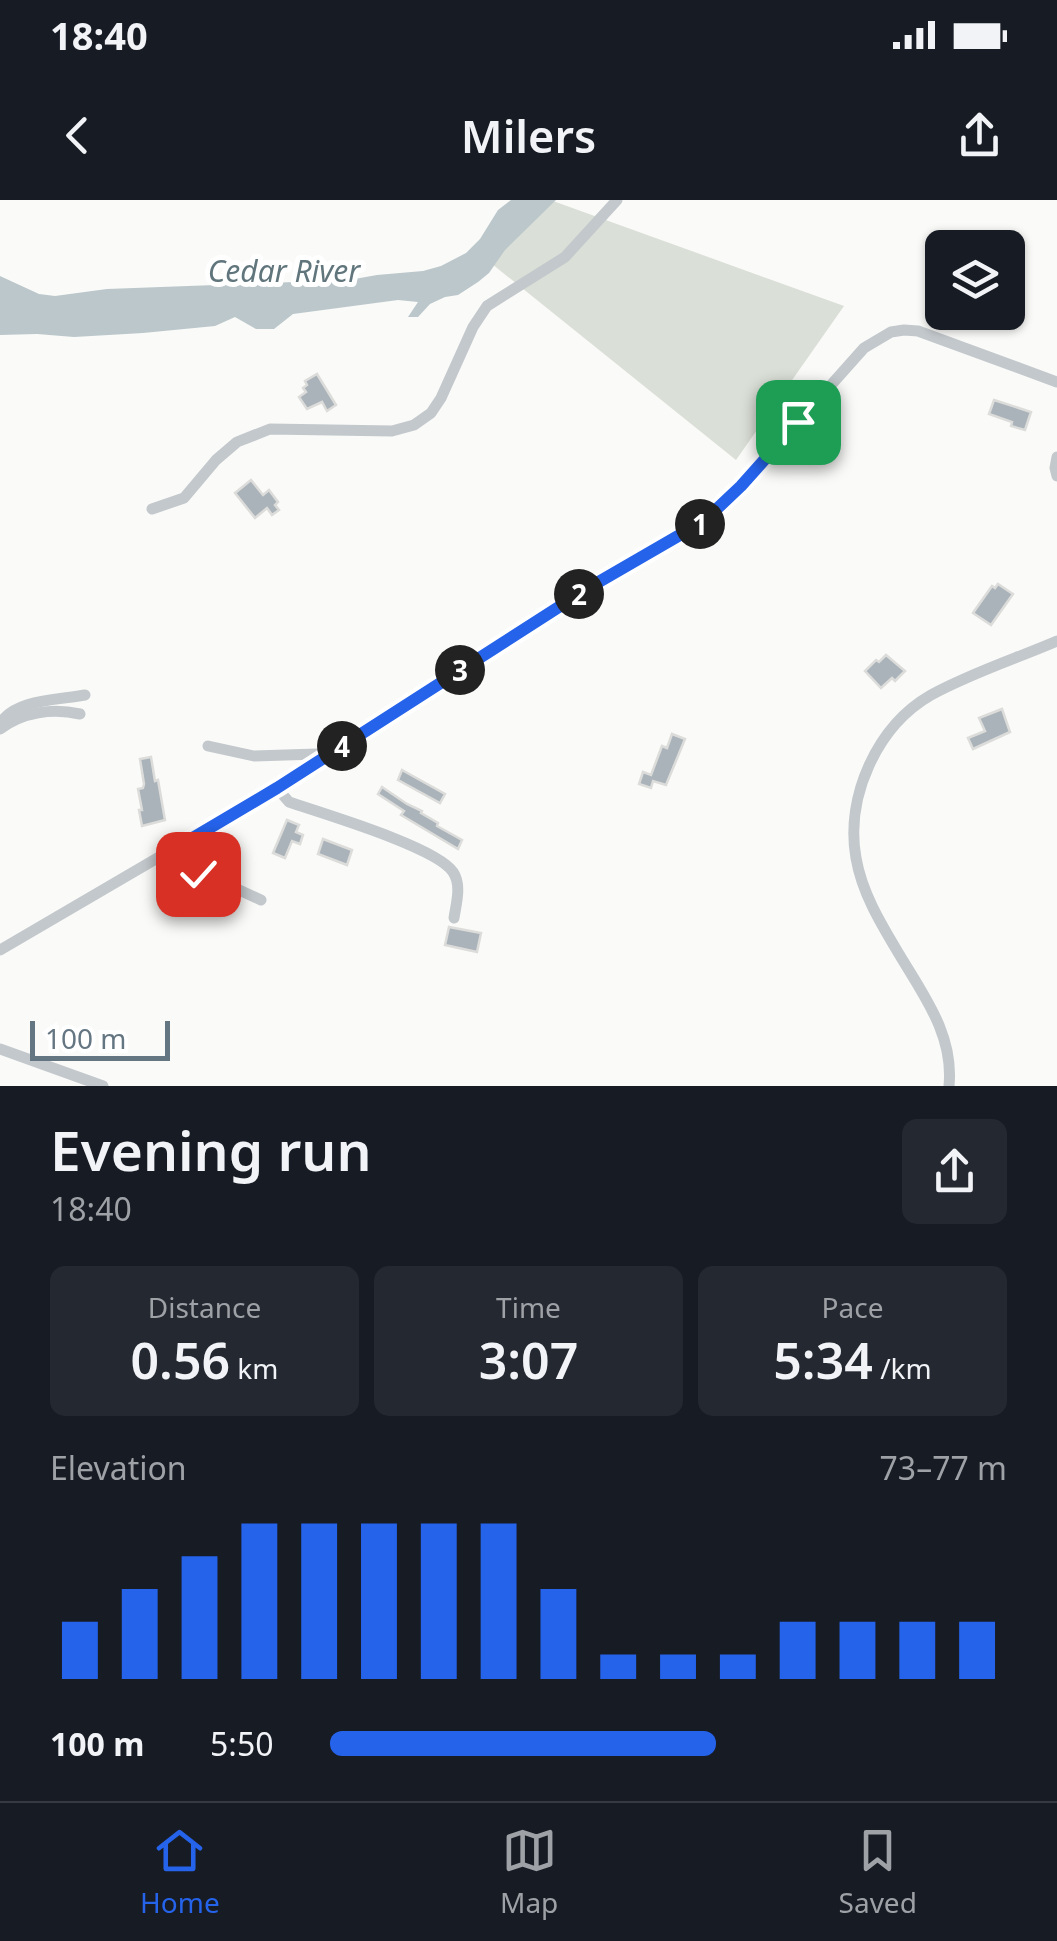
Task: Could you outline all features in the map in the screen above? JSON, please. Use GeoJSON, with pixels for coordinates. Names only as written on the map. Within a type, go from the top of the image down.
{"type":"FeatureCollection","features":[{"type":"Feature","properties":{"kind":"street"},"geometry":{"type":"LineString","coordinates":[[152,509],[184,498],[237,442],[270,429],[392,431],[414,425],[431,413],[441,398],[473,327],[487,306],[565,257],[616,200]]}},
{"type":"Feature","properties":{"kind":"street"},"geometry":{"type":"LineString","coordinates":[[0,950],[277,788],[590,587],[704,521],[741,486],[854,358],[881,336],[918,331],[1057,382]]}},
{"type":"Feature","properties":{"kind":"street"},"geometry":{"type":"LineString","coordinates":[[1057,458],[1057,476]]}},
{"type":"Feature","properties":{"kind":"street"},"geometry":{"type":"LineString","coordinates":[[948,1086],[950,1064],[937,1018],[876,916],[861,880],[855,856],[857,798],[877,750],[908,712],[928,696],[1057,641]]}},
{"type":"Feature","properties":{"kind":"street"},"geometry":{"type":"LineString","coordinates":[[0,727],[6,713],[18,707],[85,695]]}},
{"type":"Feature","properties":{"kind":"street"},"geometry":{"type":"LineString","coordinates":[[0,727],[42,712],[65,710],[80,714]]}},
{"type":"Feature","properties":{"kind":"street"},"geometry":{"type":"LineString","coordinates":[[208,746],[254,756],[326,756]]}},
{"type":"Feature","properties":{"kind":"street"},"geometry":{"type":"LineString","coordinates":[[277,788],[288,802],[401,842],[446,864],[456,876],[454,918]]}},
{"type":"Feature","properties":{"kind":"street"},"geometry":{"type":"LineString","coordinates":[[186,842],[191,868],[198,874],[261,900]]}},
{"type":"Feature","properties":{"kind":"street"},"geometry":{"type":"LineString","coordinates":[[0,1049],[103,1086]]}},
{"type":"Feature","properties":{"kind":"shaded area","name":"Cedar River"},"geometry":{"type":"Polygon","coordinates":[[[511,200],[556,200],[505,250],[489,273],[458,295],[430,304],[418,317],[408,317],[418,302],[398,300],[293,314],[274,329],[256,329],[235,317],[215,326],[143,333],[74,337],[0,335],[0,276],[39,294],[55,296],[107,289],[349,280],[423,271],[466,253],[498,210],[511,200]]]}},
{"type":"Feature","properties":{"kind":"shaded area"},"geometry":{"type":"Polygon","coordinates":[[[553,201],[844,306],[736,460],[492,264],[553,201]]]}},
{"type":"Feature","properties":{"kind":"building"},"geometry":{"type":"Polygon","coordinates":[[[317,374],[336,405],[327,411],[322,402],[307,409],[299,397],[306,392],[305,381],[317,374]]]}},
{"type":"Feature","properties":{"kind":"building"},"geometry":{"type":"Polygon","coordinates":[[[994,400],[1031,412],[1025,430],[989,414],[994,400]]]}},
{"type":"Feature","properties":{"kind":"building"},"geometry":{"type":"Polygon","coordinates":[[[251,480],[263,495],[269,490],[279,510],[272,515],[267,508],[255,518],[235,493],[251,480]]]}},
{"type":"Feature","properties":{"kind":"building"},"geometry":{"type":"Polygon","coordinates":[[[998,584],[1013,594],[991,625],[973,613],[992,586],[998,584]]]}},
{"type":"Feature","properties":{"kind":"building"},"geometry":{"type":"Polygon","coordinates":[[[886,655],[905,671],[881,688],[865,671],[886,655]]]}},
{"type":"Feature","properties":{"kind":"building"},"geometry":{"type":"Polygon","coordinates":[[[1002,709],[1010,732],[973,749],[968,738],[985,731],[979,718],[1002,709]]]}},
{"type":"Feature","properties":{"kind":"building"},"geometry":{"type":"Polygon","coordinates":[[[672,734],[685,739],[666,785],[653,781],[651,788],[639,784],[643,772],[651,775],[662,746],[667,748],[672,734]]]}},
{"type":"Feature","properties":{"kind":"building"},"geometry":{"type":"Polygon","coordinates":[[[151,757],[165,820],[142,826],[138,789],[144,784],[140,759],[151,757]]]}},
{"type":"Feature","properties":{"kind":"building"},"geometry":{"type":"Polygon","coordinates":[[[402,770],[445,794],[440,803],[398,780],[402,770]]]}},
{"type":"Feature","properties":{"kind":"building"},"geometry":{"type":"Polygon","coordinates":[[[382,787],[462,840],[458,849],[401,815],[404,811],[378,794],[382,787]]]}},
{"type":"Feature","properties":{"kind":"building"},"geometry":{"type":"Polygon","coordinates":[[[287,820],[299,825],[296,832],[303,835],[300,844],[292,841],[285,858],[273,853],[287,820]]]}},
{"type":"Feature","properties":{"kind":"building"},"geometry":{"type":"Polygon","coordinates":[[[323,839],[352,850],[347,865],[318,854],[323,839]]]}},
{"type":"Feature","properties":{"kind":"building"},"geometry":{"type":"Polygon","coordinates":[[[449,927],[481,933],[477,952],[445,945],[449,927]]]}},
{"type":"Feature","properties":{"kind":"route"},"geometry":{"type":"LineString","coordinates":[[198,874],[191,868],[186,842],[590,587],[690,531],[741,486],[798,422]]}}]}
